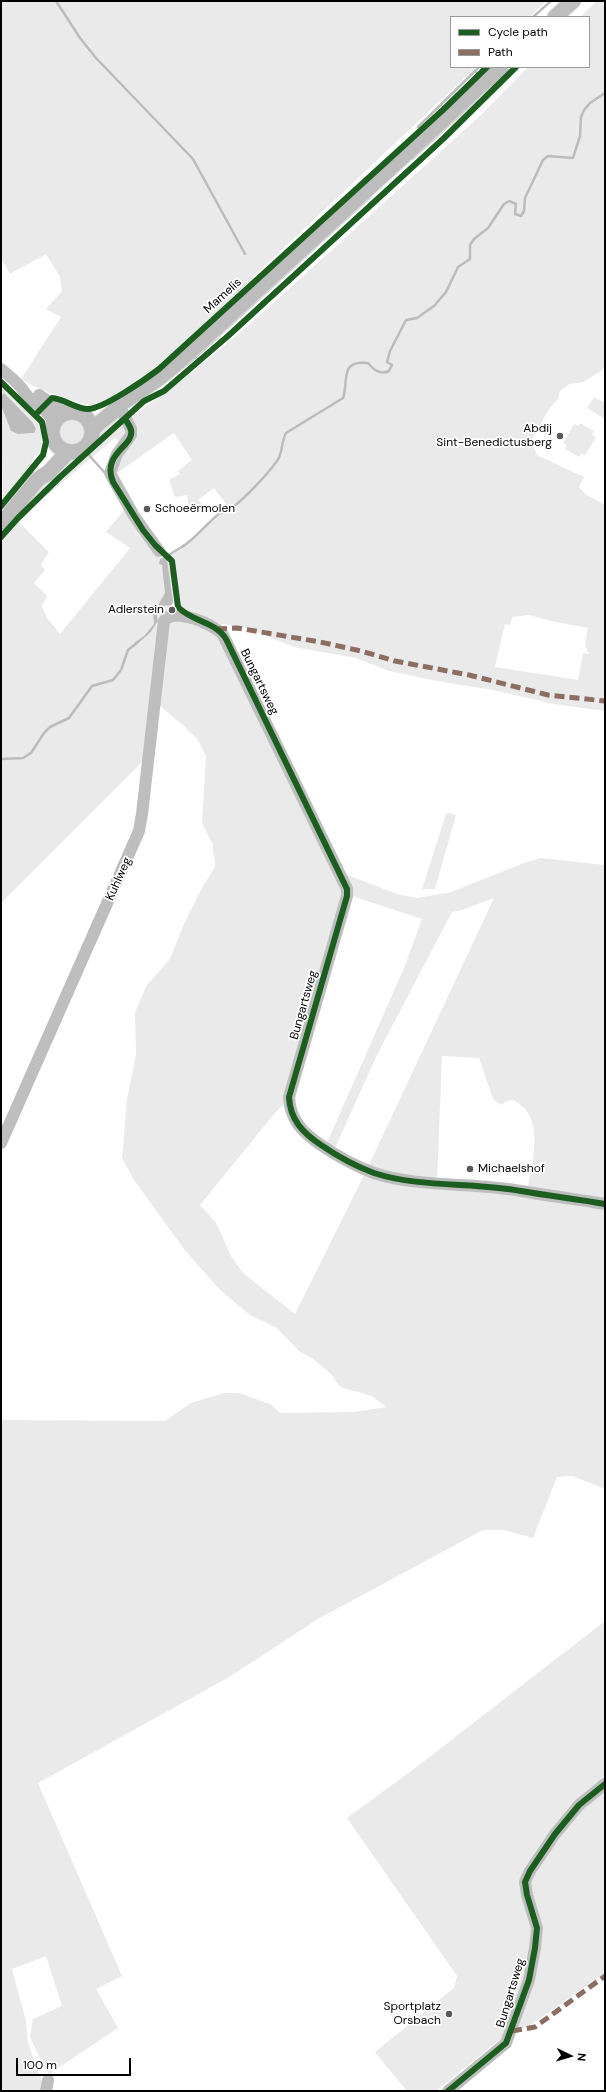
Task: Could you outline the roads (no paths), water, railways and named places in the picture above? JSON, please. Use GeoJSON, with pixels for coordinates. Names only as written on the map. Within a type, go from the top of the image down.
{"type":"FeatureCollection","features":[{"type":"Feature","properties":{"kind":"main road"},"geometry":{"type":"LineString","coordinates":[[557,16],[573,1]]}},
{"type":"Feature","properties":{"kind":"main road","name":"Mamelis"},"geometry":{"type":"LineString","coordinates":[[85,417],[98,413],[112,406],[119,405],[158,379],[181,360],[500,68]]}},
{"type":"Feature","properties":{"kind":"main road","name":"Mamelis"},"geometry":{"type":"LineString","coordinates":[[92,431],[102,421],[115,412],[119,405]]}},
{"type":"Feature","properties":{"kind":"main road"},"geometry":{"type":"LineString","coordinates":[[77,413],[85,417],[90,423],[92,431],[90,440],[84,448],[75,452],[68,452],[61,448],[56,443],[53,434],[54,424],[59,418],[66,414],[77,413]]}},
{"type":"Feature","properties":{"kind":"main road"},"geometry":{"type":"LineString","coordinates":[[1,524],[38,479],[56,443]]}},
{"type":"Feature","properties":{"kind":"main road"},"geometry":{"type":"LineString","coordinates":[[38,479],[48,473],[68,452]]}},
{"type":"Feature","properties":{"kind":"street"},"geometry":{"type":"LineString","coordinates":[[1,369],[24,388],[25,392],[48,413],[54,424]]}},
{"type":"Feature","properties":{"kind":"street"},"geometry":{"type":"LineString","coordinates":[[24,388],[28,388],[66,414]]}},
{"type":"Feature","properties":{"kind":"street"},"geometry":{"type":"LineString","coordinates":[[119,405],[131,429],[131,435],[116,454],[110,473],[134,516],[159,551]]}},
{"type":"Feature","properties":{"kind":"street","name":"Kuhlweg"},"geometry":{"type":"LineString","coordinates":[[1,1143],[96,930],[138,831],[142,814],[164,621],[168,618],[188,616]]}},
{"type":"Feature","properties":{"kind":"street","name":"Bungartsweg"},"geometry":{"type":"LineString","coordinates":[[188,616],[211,626],[223,635],[347,889],[347,896],[289,1097],[292,1113],[296,1123],[302,1131],[326,1149],[344,1160],[374,1173],[416,1180],[521,1190],[605,1204]]}},
{"type":"Feature","properties":{"kind":"street","name":"Bungartsweg"},"geometry":{"type":"LineString","coordinates":[[448,2091],[506,2043],[529,1980],[535,1948],[537,1928],[527,1895],[525,1882],[555,1834],[579,1805],[605,1784]]}},
{"type":"Feature","properties":{"kind":"waterway"},"geometry":{"type":"LineString","coordinates":[[56,1],[80,38],[96,58],[193,159],[245,254]]}},
{"type":"Feature","properties":{"kind":"waterway"},"geometry":{"type":"LineString","coordinates":[[534,16],[551,1]]}},
{"type":"Feature","properties":{"kind":"waterway"},"geometry":{"type":"LineString","coordinates":[[478,68],[475,71],[481,79]]}},
{"type":"Feature","properties":{"kind":"waterway"},"geometry":{"type":"LineString","coordinates":[[418,127],[475,71]]}},
{"type":"Feature","properties":{"kind":"waterway"},"geometry":{"type":"LineString","coordinates":[[182,547],[219,514],[238,503],[273,467],[279,458],[286,433],[343,398],[349,368],[359,363],[368,363],[377,371],[389,371],[392,365],[387,362],[390,351],[406,320],[417,318],[434,306],[446,292],[458,267],[470,259],[470,245],[474,239],[488,228],[504,204],[509,201],[516,204],[515,214],[521,216],[524,211],[525,198],[543,160],[548,156],[573,158],[580,136],[581,117],[584,110],[590,103],[605,93]]}},
{"type":"Feature","properties":{"kind":"waterway"},"geometry":{"type":"LineString","coordinates":[[412,159],[476,100]]}},
{"type":"Feature","properties":{"kind":"waterway"},"geometry":{"type":"LineString","coordinates":[[188,364],[370,197]]}},
{"type":"Feature","properties":{"kind":"waterway"},"geometry":{"type":"LineString","coordinates":[[89,455],[104,472]]}},
{"type":"Feature","properties":{"kind":"waterway"},"geometry":{"type":"LineString","coordinates":[[1,759],[23,758],[31,753],[44,733],[50,727],[69,718],[92,686],[113,680],[121,670],[128,650],[137,643]]}},
{"type":"Feature","properties":{"kind":"place","name":"Abdij Sint-Benedictusberg"},"geometry":{"type":"Point","coordinates":[560,436]}},
{"type":"Feature","properties":{"kind":"place","name":"Schoeërmolen"},"geometry":{"type":"Point","coordinates":[147,509]}},
{"type":"Feature","properties":{"kind":"place","name":"Adlerstein"},"geometry":{"type":"Point","coordinates":[172,610]}},
{"type":"Feature","properties":{"kind":"place","name":"Michaelshof"},"geometry":{"type":"Point","coordinates":[470,1169]}},
{"type":"Feature","properties":{"kind":"place","name":"Sportplatz Orsbach"},"geometry":{"type":"Point","coordinates":[449,2014]}}]}
